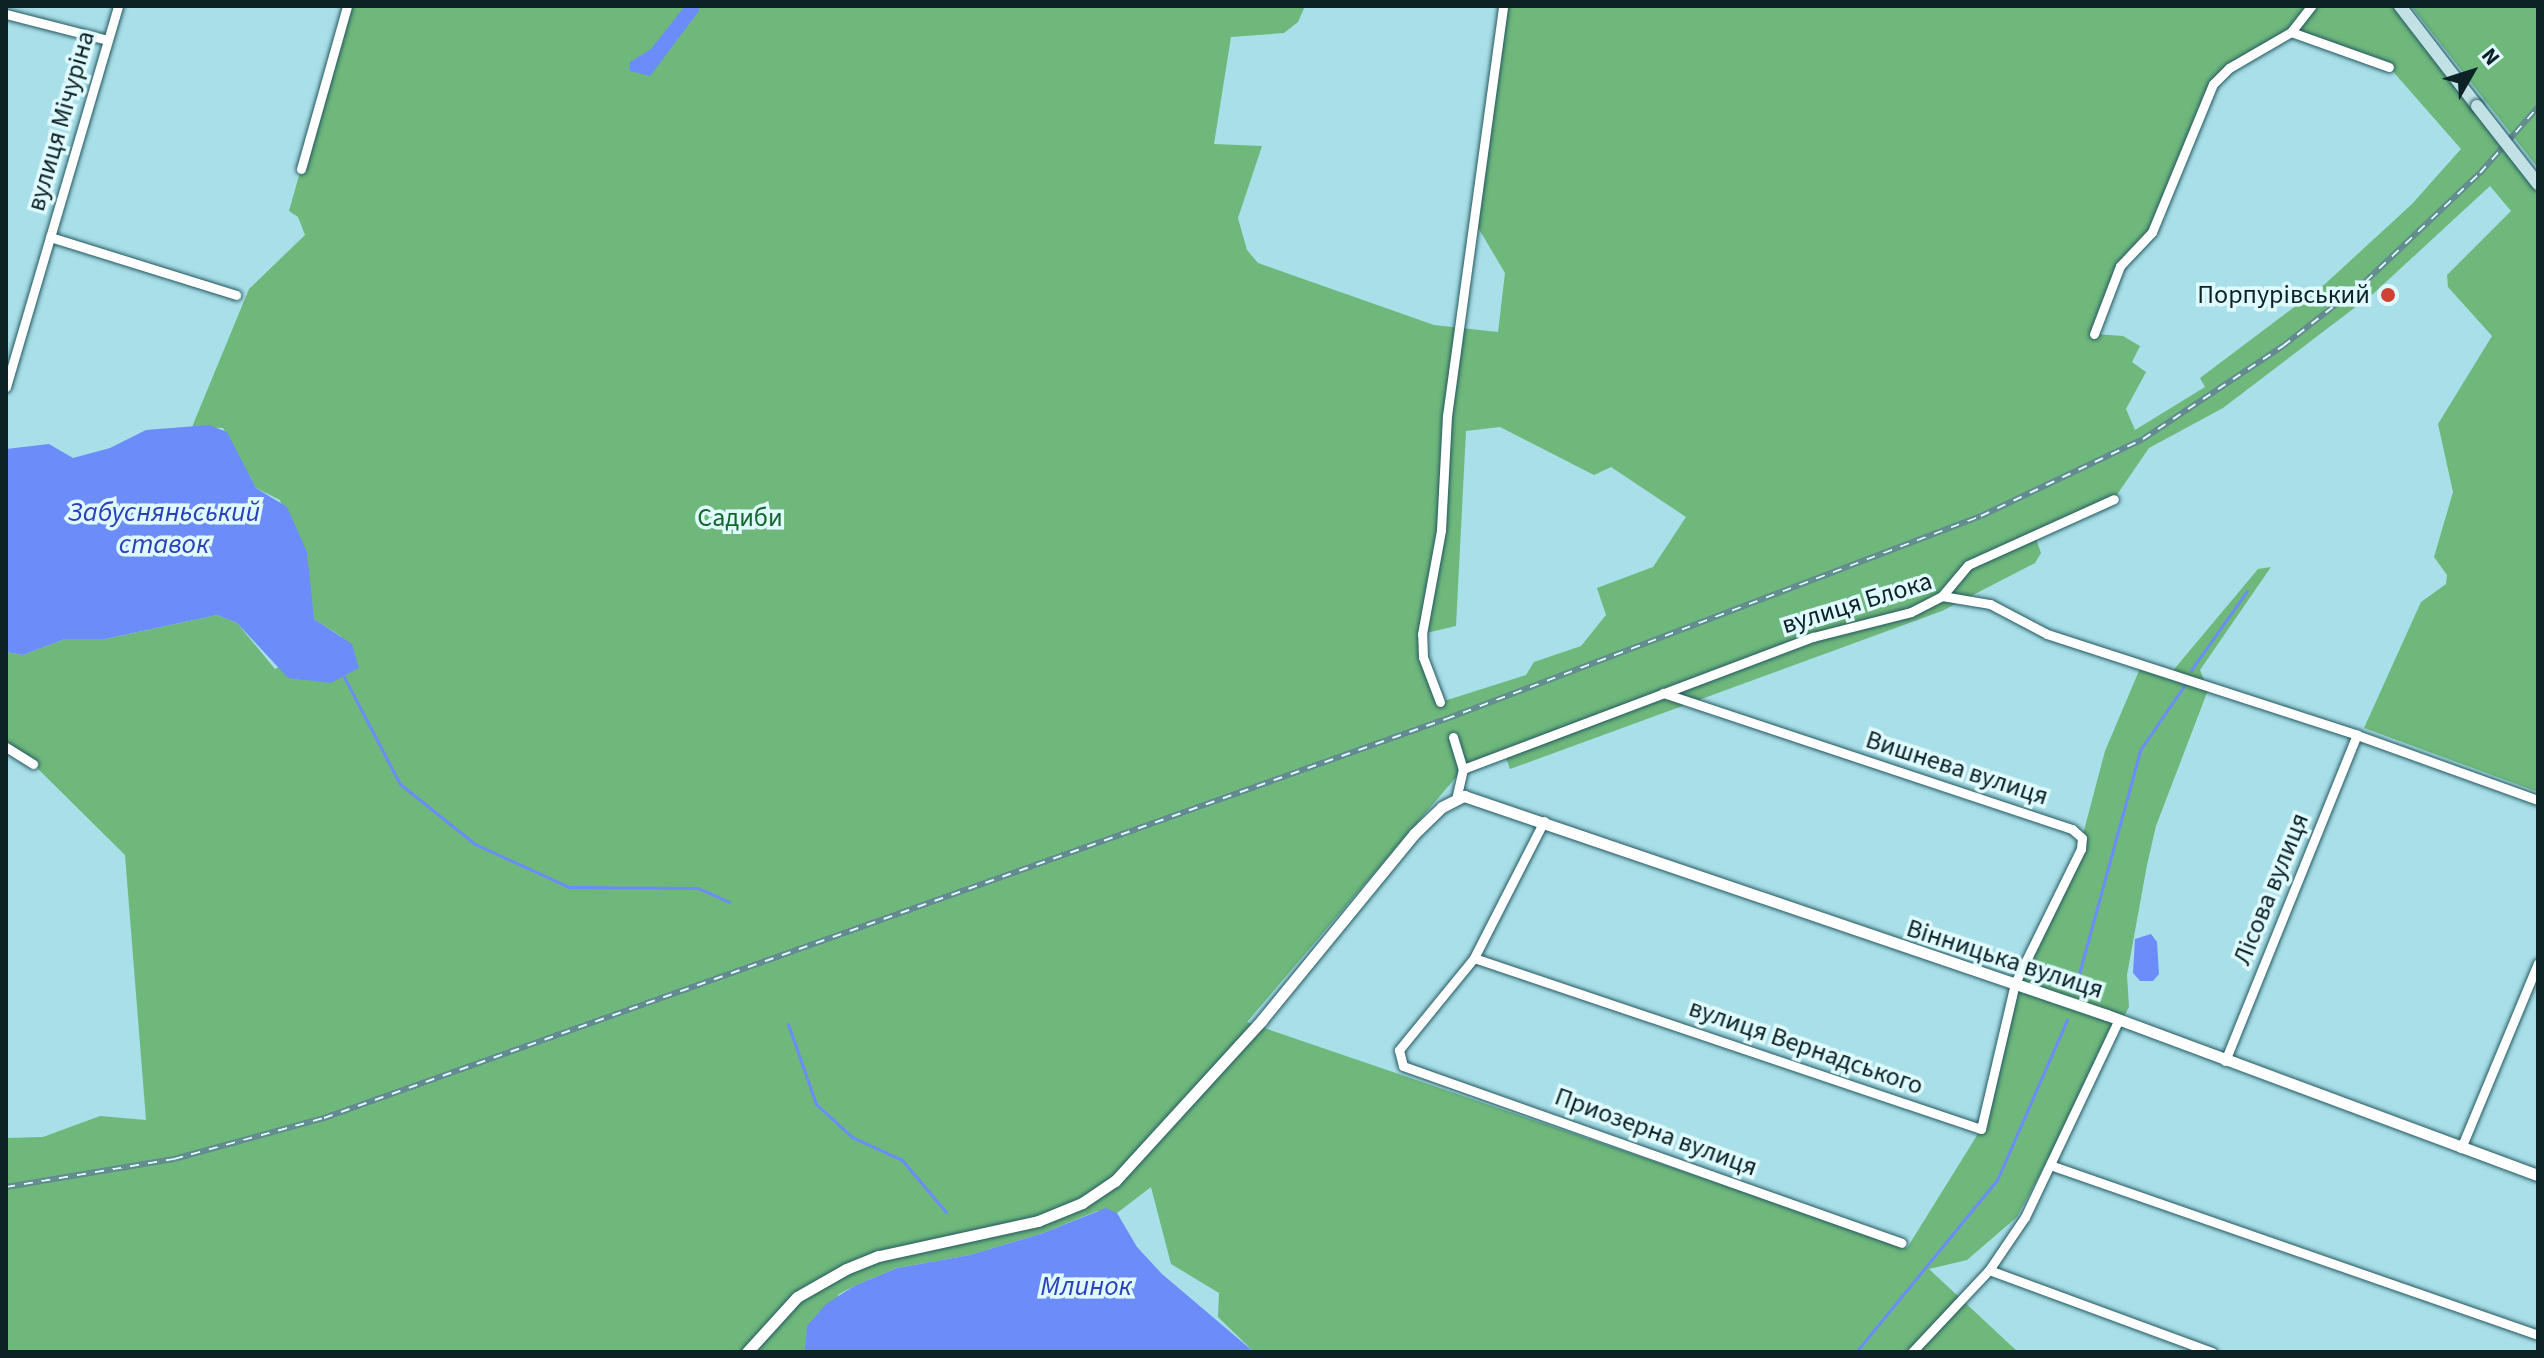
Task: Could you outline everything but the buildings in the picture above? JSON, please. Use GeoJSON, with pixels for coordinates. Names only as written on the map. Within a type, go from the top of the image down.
{"type":"FeatureCollection","features":[{"type":"Feature","properties":{"kind":"main road"},"geometry":{"type":"LineString","coordinates":[[2400,6],[2538,184]]}},
{"type":"Feature","properties":{"kind":"street","name":"вулиця Мічуріна"},"geometry":{"type":"LineString","coordinates":[[6,387],[118,6]]}},
{"type":"Feature","properties":{"kind":"street"},"geometry":{"type":"LineString","coordinates":[[301,169],[347,6]]}},
{"type":"Feature","properties":{"kind":"street"},"geometry":{"type":"LineString","coordinates":[[1440,702],[1423,657],[1422,634],[1441,530],[1447,416],[1503,6]]}},
{"type":"Feature","properties":{"kind":"street"},"geometry":{"type":"LineString","coordinates":[[2094,334],[2120,266],[2152,232],[2213,84],[2229,68],[2291,32],[2311,6]]}},
{"type":"Feature","properties":{"kind":"street"},"geometry":{"type":"LineString","coordinates":[[6,14],[107,40]]}},
{"type":"Feature","properties":{"kind":"street"},"geometry":{"type":"LineString","coordinates":[[2291,32],[2389,67]]}},
{"type":"Feature","properties":{"kind":"street"},"geometry":{"type":"LineString","coordinates":[[50,237],[236,295]]}},
{"type":"Feature","properties":{"kind":"street"},"geometry":{"type":"LineString","coordinates":[[1942,596],[1968,565],[2114,499]]}},
{"type":"Feature","properties":{"kind":"street","name":"вулиця Блока"},"geometry":{"type":"LineString","coordinates":[[1463,769],[1813,637],[1911,612],[1942,596],[1990,604],[2047,634],[2357,735],[2538,800]]}},
{"type":"Feature","properties":{"kind":"street","name":"Вишнева вулиця"},"geometry":{"type":"LineString","coordinates":[[1663,693],[2072,829],[2082,838],[2081,849],[2015,983]]}},
{"type":"Feature","properties":{"kind":"street","name":"Лісова вулиця"},"geometry":{"type":"LineString","coordinates":[[2225,1061],[2357,735]]}},
{"type":"Feature","properties":{"kind":"street"},"geometry":{"type":"LineString","coordinates":[[747,1352],[797,1297],[846,1269],[879,1256],[1047,1218],[1115,1181],[1193,1100],[1414,834],[1456,799],[1463,769],[1453,737]]}},
{"type":"Feature","properties":{"kind":"street"},"geometry":{"type":"LineString","coordinates":[[6,747],[33,764]]}},
{"type":"Feature","properties":{"kind":"street","name":"Вінницька вулиця"},"geometry":{"type":"LineString","coordinates":[[1456,799],[1472,796],[1886,943],[2119,1019],[2538,1175]]}},
{"type":"Feature","properties":{"kind":"street"},"geometry":{"type":"LineString","coordinates":[[1474,958],[1544,821]]}},
{"type":"Feature","properties":{"kind":"street","name":"вулиця Вернадського"},"geometry":{"type":"LineString","coordinates":[[1474,958],[1981,1129],[2015,983]]}},
{"type":"Feature","properties":{"kind":"street","name":"Приозерна вулиця"},"geometry":{"type":"LineString","coordinates":[[1474,958],[1399,1050],[1398,1060],[1403,1066],[1902,1243]]}},
{"type":"Feature","properties":{"kind":"street"},"geometry":{"type":"LineString","coordinates":[[2461,1148],[2538,963]]}},
{"type":"Feature","properties":{"kind":"street"},"geometry":{"type":"LineString","coordinates":[[1912,1352],[1989,1270],[2025,1217],[2119,1019]]}},
{"type":"Feature","properties":{"kind":"street"},"geometry":{"type":"LineString","coordinates":[[2050,1165],[2538,1335]]}},
{"type":"Feature","properties":{"kind":"street"},"geometry":{"type":"LineString","coordinates":[[1989,1270],[2212,1352]]}},
{"type":"Feature","properties":{"kind":"green space","name":"Садиби"},"geometry":{"type":"Polygon","coordinates":[[[347,6],[1305,6],[1298,22],[1284,33],[1231,37],[1214,144],[1262,146],[1238,218],[1247,250],[1258,263],[1434,325],[1498,332],[1505,273],[1473,219],[1503,6],[2392,6],[2538,194],[2538,792],[2364,728],[2421,602],[2446,584],[2447,575],[2434,557],[2453,492],[2438,424],[2492,336],[2448,287],[2447,275],[2511,211],[2490,186],[2374,293],[2223,408],[2149,448],[2114,499],[2035,536],[2041,553],[2035,563],[1942,611],[1510,769],[1504,752],[1463,769],[1247,1022],[1907,1248],[1981,1129],[2015,983],[2082,838],[2105,751],[2141,666],[2171,673],[2258,569],[2271,567],[2200,670],[2208,690],[2156,826],[2127,975],[2129,1007],[2017,1217],[1967,1260],[1929,1269],[2018,1352],[1254,1352],[1218,1317],[1219,1293],[1171,1264],[1151,1187],[1117,1213],[1097,1211],[1043,1233],[970,1255],[897,1268],[854,1286],[839,1294],[806,1352],[6,1352],[6,1138],[43,1137],[100,1116],[146,1120],[125,855],[33,764],[6,747],[6,652],[23,655],[65,639],[105,639],[217,615],[237,623],[275,669],[342,637],[314,619],[280,500],[256,488],[223,428],[192,427],[249,289],[305,235],[298,217],[289,211],[347,6]],[[2291,32],[2221,75],[2152,232],[2125,259],[2095,334],[2123,336],[2140,346],[2132,362],[2146,372],[2126,409],[2135,430],[2205,387],[2200,378],[2325,284],[2412,204],[2461,149],[2389,67],[2291,32]],[[1500,427],[1466,431],[1456,626],[1422,634],[1422,649],[1441,702],[1526,675],[1534,662],[1581,646],[1606,615],[1597,588],[1653,567],[1686,517],[1611,467],[1594,475],[1500,427]]]}},
{"type":"Feature","properties":{"kind":"green space"},"geometry":{"type":"Polygon","coordinates":[[[2411,6],[2538,6],[2538,168],[2484,99],[2411,6]]]}},
{"type":"Feature","properties":{"kind":"water"},"geometry":{"type":"Polygon","coordinates":[[[685,6],[699,6],[699,11],[650,76],[630,71],[630,62],[651,49],[685,6]]]}},
{"type":"Feature","properties":{"kind":"water","name":"Забусняньський ставок"},"geometry":{"type":"Polygon","coordinates":[[[209,425],[227,432],[256,488],[287,507],[307,552],[314,619],[352,644],[359,668],[331,683],[288,678],[237,623],[217,615],[105,639],[65,639],[23,655],[6,652],[6,449],[49,444],[73,458],[110,448],[146,430],[209,425]]]}},
{"type":"Feature","properties":{"kind":"water"},"geometry":{"type":"Polygon","coordinates":[[[2151,934],[2157,942],[2159,974],[2153,981],[2140,981],[2133,973],[2135,939],[2151,934]]]}},
{"type":"Feature","properties":{"kind":"water","name":"Млинок"},"geometry":{"type":"Polygon","coordinates":[[[1106,1208],[1117,1213],[1137,1247],[1162,1274],[1254,1352],[805,1351],[807,1326],[826,1304],[854,1286],[897,1268],[970,1255],[1043,1233],[1106,1208]]]}},
{"type":"Feature","properties":{"kind":"waterway"},"geometry":{"type":"LineString","coordinates":[[2191,670],[2247,591]]}},
{"type":"Feature","properties":{"kind":"waterway"},"geometry":{"type":"LineString","coordinates":[[344,677],[400,784],[475,844],[569,887],[698,888],[729,902]]}},
{"type":"Feature","properties":{"kind":"waterway"},"geometry":{"type":"LineString","coordinates":[[2074,992],[2140,750],[2184,686]]}},
{"type":"Feature","properties":{"kind":"waterway"},"geometry":{"type":"LineString","coordinates":[[1856,1352],[1997,1180],[2067,1020]]}},
{"type":"Feature","properties":{"kind":"waterway"},"geometry":{"type":"LineString","coordinates":[[788,1024],[816,1104],[852,1137],[902,1160],[946,1212]]}},
{"type":"Feature","properties":{"kind":"railway"},"geometry":{"type":"LineString","coordinates":[[6,1187],[174,1159],[324,1118],[1446,719],[1981,516],[2143,439],[2283,346],[2366,281],[2480,173],[2538,107]]}},
{"type":"Feature","properties":{"kind":"place","name":"Порпурівський"},"geometry":{"type":"Point","coordinates":[2388,295]}}]}
